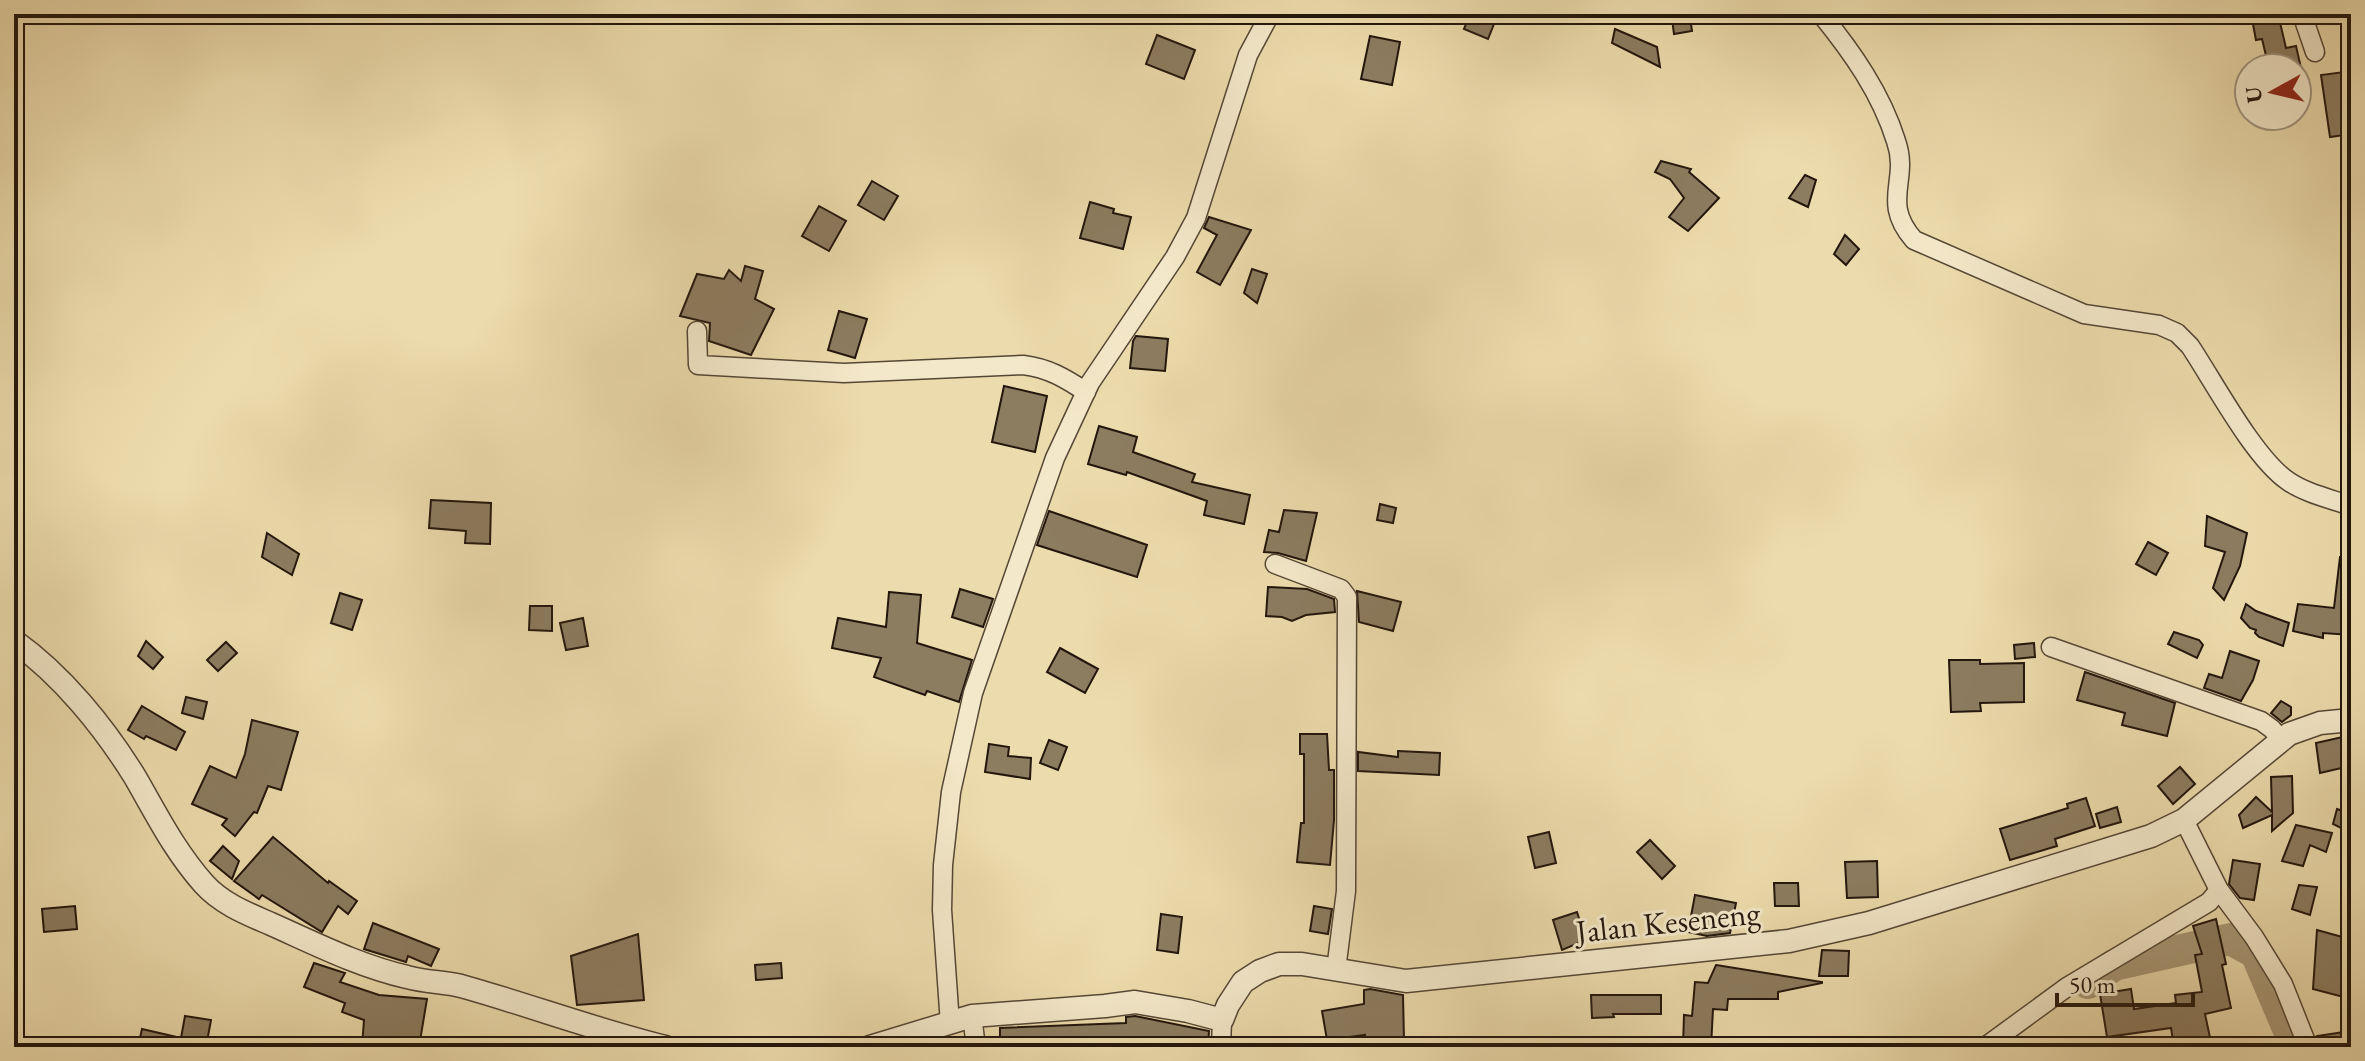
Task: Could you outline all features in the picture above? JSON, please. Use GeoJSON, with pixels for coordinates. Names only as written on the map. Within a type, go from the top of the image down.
{"type":"FeatureCollection","features":[{"type":"Feature","properties":{"kind":"street"},"geometry":{"type":"LineString","coordinates":[[950,1024],[942,910],[943,865],[951,792],[973,693],[1055,458],[1086,392],[1112,347],[1175,257],[1196,218],[1248,55],[1270,14]]}},
{"type":"Feature","properties":{"kind":"street"},"geometry":{"type":"LineString","coordinates":[[1821,14],[1852,52],[1886,115],[1897,144],[1900,164],[1896,204],[1900,224],[1914,240],[2084,314],[2159,325],[2177,333],[2190,346],[2260,453],[2280,474],[2289,482],[2351,506]]}},
{"type":"Feature","properties":{"kind":"street"},"geometry":{"type":"LineString","coordinates":[[2302,14],[2315,52]]}},
{"type":"Feature","properties":{"kind":"street"},"geometry":{"type":"LineString","coordinates":[[697,331],[698,365],[844,373],[1023,365],[1041,367],[1062,376],[1086,392]]}},
{"type":"Feature","properties":{"kind":"street"},"geometry":{"type":"LineString","coordinates":[[1275,564],[1341,589],[1347,597],[1346,891],[1336,970]]}},
{"type":"Feature","properties":{"kind":"street"},"geometry":{"type":"LineString","coordinates":[[14,641],[85,708],[134,777],[173,843],[206,886],[236,908],[303,939],[386,971],[408,978],[457,985],[665,1047]]}},
{"type":"Feature","properties":{"kind":"street"},"geometry":{"type":"LineString","coordinates":[[2051,647],[2261,721],[2280,739]]}},
{"type":"Feature","properties":{"kind":"street","name":"Jalan Keseneng"},"geometry":{"type":"LineString","coordinates":[[1222,1020],[1238,988],[1260,971],[1287,963],[1384,979],[1417,980],[1789,941],[1869,923],[2151,836],[2184,820],[2280,739],[2320,723],[2351,720]]}},
{"type":"Feature","properties":{"kind":"street"},"geometry":{"type":"LineString","coordinates":[[2184,820],[2219,890],[2254,937],[2283,984],[2308,1047]]}},
{"type":"Feature","properties":{"kind":"street"},"geometry":{"type":"LineString","coordinates":[[1985,1047],[2067,987],[2209,902],[2219,890]]}},
{"type":"Feature","properties":{"kind":"street"},"geometry":{"type":"LineString","coordinates":[[870,1047],[972,1016],[1135,1002],[1222,1020],[1221,1047]]}},
{"type":"Feature","properties":{"kind":"street"},"geometry":{"type":"LineString","coordinates":[[972,1016],[976,1047]]}},
{"type":"Feature","properties":{"kind":"building"},"geometry":{"type":"Polygon","coordinates":[[[1470,14],[1498,14],[1488,39],[1464,29],[1470,14]]]}},
{"type":"Feature","properties":{"kind":"building"},"geometry":{"type":"Polygon","coordinates":[[[2278,14],[2286,48],[2296,46],[2297,52],[2265,52],[2262,39],[2256,40],[2252,19],[2278,14]]]}},
{"type":"Feature","properties":{"kind":"building"},"geometry":{"type":"Polygon","coordinates":[[[1690,17],[1692,31],[1674,34],[1672,19],[1690,17]]]}},
{"type":"Feature","properties":{"kind":"building"},"geometry":{"type":"Polygon","coordinates":[[[1615,29],[1657,47],[1660,67],[1612,43],[1615,29]]]}},
{"type":"Feature","properties":{"kind":"building"},"geometry":{"type":"Polygon","coordinates":[[[1157,35],[1195,50],[1184,79],[1146,64],[1157,35]]]}},
{"type":"Feature","properties":{"kind":"building"},"geometry":{"type":"Polygon","coordinates":[[[1370,36],[1400,42],[1392,85],[1361,79],[1370,36]]]}},
{"type":"Feature","properties":{"kind":"building"},"geometry":{"type":"Polygon","coordinates":[[[2344,72],[2351,134],[2330,137],[2321,75],[2344,72]]]}},
{"type":"Feature","properties":{"kind":"building"},"geometry":{"type":"Polygon","coordinates":[[[1661,161],[1691,169],[1689,172],[1719,198],[1688,231],[1669,217],[1684,198],[1670,179],[1655,172],[1661,161]]]}},
{"type":"Feature","properties":{"kind":"building"},"geometry":{"type":"Polygon","coordinates":[[[1805,175],[1816,180],[1808,207],[1789,198],[1805,175]]]}},
{"type":"Feature","properties":{"kind":"building"},"geometry":{"type":"Polygon","coordinates":[[[872,181],[898,196],[884,220],[858,205],[872,181]]]}},
{"type":"Feature","properties":{"kind":"building"},"geometry":{"type":"Polygon","coordinates":[[[1090,202],[1114,209],[1113,213],[1131,217],[1123,249],[1080,238],[1090,202]]]}},
{"type":"Feature","properties":{"kind":"building"},"geometry":{"type":"Polygon","coordinates":[[[819,206],[846,221],[829,251],[802,236],[819,206]]]}},
{"type":"Feature","properties":{"kind":"building"},"geometry":{"type":"Polygon","coordinates":[[[1209,217],[1251,230],[1220,285],[1197,272],[1217,235],[1204,228],[1209,217]]]}},
{"type":"Feature","properties":{"kind":"building"},"geometry":{"type":"Polygon","coordinates":[[[1845,235],[1859,249],[1846,265],[1834,254],[1845,235]]]}},
{"type":"Feature","properties":{"kind":"building"},"geometry":{"type":"Polygon","coordinates":[[[745,266],[763,271],[755,299],[774,309],[751,355],[709,341],[710,323],[680,316],[697,274],[724,279],[729,270],[741,281],[745,266]]]}},
{"type":"Feature","properties":{"kind":"building"},"geometry":{"type":"Polygon","coordinates":[[[1252,269],[1267,274],[1257,303],[1244,293],[1252,269]]]}},
{"type":"Feature","properties":{"kind":"building"},"geometry":{"type":"Polygon","coordinates":[[[839,311],[867,319],[855,358],[828,350],[839,311]]]}},
{"type":"Feature","properties":{"kind":"building"},"geometry":{"type":"Polygon","coordinates":[[[1136,336],[1168,339],[1165,371],[1130,368],[1136,336]]]}},
{"type":"Feature","properties":{"kind":"building"},"geometry":{"type":"Polygon","coordinates":[[[1004,386],[1047,396],[1035,452],[992,442],[1004,386]]]}},
{"type":"Feature","properties":{"kind":"building"},"geometry":{"type":"Polygon","coordinates":[[[1099,426],[1137,437],[1133,452],[1195,474],[1192,482],[1250,495],[1244,524],[1204,515],[1207,501],[1127,472],[1126,475],[1088,464],[1099,426]]]}},
{"type":"Feature","properties":{"kind":"building"},"geometry":{"type":"Polygon","coordinates":[[[431,500],[491,503],[490,544],[465,543],[466,531],[429,528],[431,500]]]}},
{"type":"Feature","properties":{"kind":"building"},"geometry":{"type":"Polygon","coordinates":[[[1380,504],[1396,508],[1393,523],[1377,520],[1380,504]]]}},
{"type":"Feature","properties":{"kind":"building"},"geometry":{"type":"Polygon","coordinates":[[[1284,510],[1317,513],[1306,561],[1264,552],[1269,530],[1279,532],[1284,510]]]}},
{"type":"Feature","properties":{"kind":"building"},"geometry":{"type":"Polygon","coordinates":[[[1049,511],[1147,545],[1137,577],[1037,545],[1049,511]]]}},
{"type":"Feature","properties":{"kind":"building"},"geometry":{"type":"Polygon","coordinates":[[[2207,516],[2247,533],[2240,566],[2224,600],[2213,588],[2225,552],[2205,546],[2207,516]]]}},
{"type":"Feature","properties":{"kind":"building"},"geometry":{"type":"Polygon","coordinates":[[[267,533],[299,554],[292,575],[262,557],[267,533]]]}},
{"type":"Feature","properties":{"kind":"building"},"geometry":{"type":"Polygon","coordinates":[[[2148,542],[2168,553],[2156,575],[2136,564],[2148,542]]]}},
{"type":"Feature","properties":{"kind":"building"},"geometry":{"type":"Polygon","coordinates":[[[2340,557],[2349,557],[2351,635],[2323,633],[2323,638],[2293,631],[2298,604],[2334,608],[2340,557]]]}},
{"type":"Feature","properties":{"kind":"building"},"geometry":{"type":"Polygon","coordinates":[[[1268,587],[1307,589],[1334,599],[1335,612],[1306,615],[1292,621],[1266,616],[1268,587]]]}},
{"type":"Feature","properties":{"kind":"building"},"geometry":{"type":"Polygon","coordinates":[[[960,589],[993,599],[983,627],[952,617],[960,589]]]}},
{"type":"Feature","properties":{"kind":"building"},"geometry":{"type":"Polygon","coordinates":[[[1357,591],[1401,602],[1393,631],[1359,622],[1357,591]]]}},
{"type":"Feature","properties":{"kind":"building"},"geometry":{"type":"Polygon","coordinates":[[[889,592],[921,595],[917,643],[972,660],[959,702],[927,691],[925,695],[874,677],[881,658],[832,648],[838,618],[886,627],[889,592]]]}},
{"type":"Feature","properties":{"kind":"building"},"geometry":{"type":"Polygon","coordinates":[[[340,593],[362,600],[352,630],[331,623],[340,593]]]}},
{"type":"Feature","properties":{"kind":"building"},"geometry":{"type":"Polygon","coordinates":[[[2246,604],[2289,623],[2283,646],[2259,637],[2256,630],[2241,618],[2246,604]]]}},
{"type":"Feature","properties":{"kind":"building"},"geometry":{"type":"Polygon","coordinates":[[[530,606],[552,606],[552,631],[529,630],[530,606]]]}},
{"type":"Feature","properties":{"kind":"building"},"geometry":{"type":"Polygon","coordinates":[[[583,618],[588,646],[566,650],[560,623],[583,618]]]}},
{"type":"Feature","properties":{"kind":"building"},"geometry":{"type":"Polygon","coordinates":[[[2174,632],[2199,640],[2203,645],[2197,658],[2168,644],[2174,632]]]}},
{"type":"Feature","properties":{"kind":"building"},"geometry":{"type":"Polygon","coordinates":[[[146,641],[163,657],[153,669],[138,656],[146,641]]]}},
{"type":"Feature","properties":{"kind":"building"},"geometry":{"type":"Polygon","coordinates":[[[226,642],[237,653],[218,671],[207,660],[226,642]]]}},
{"type":"Feature","properties":{"kind":"building"},"geometry":{"type":"Polygon","coordinates":[[[2034,643],[2035,657],[2015,659],[2014,645],[2034,643]]]}},
{"type":"Feature","properties":{"kind":"building"},"geometry":{"type":"Polygon","coordinates":[[[1060,648],[1098,669],[1085,693],[1047,672],[1060,648]]]}},
{"type":"Feature","properties":{"kind":"building"},"geometry":{"type":"Polygon","coordinates":[[[2230,651],[2259,661],[2241,701],[2204,688],[2209,674],[2222,678],[2230,651]]]}},
{"type":"Feature","properties":{"kind":"building"},"geometry":{"type":"Polygon","coordinates":[[[1949,660],[1980,660],[1980,664],[2024,663],[2024,702],[1980,703],[1981,711],[1951,712],[1949,660]]]}},
{"type":"Feature","properties":{"kind":"building"},"geometry":{"type":"Polygon","coordinates":[[[2085,672],[2175,703],[2167,736],[2122,725],[2125,713],[2077,700],[2085,672]]]}},
{"type":"Feature","properties":{"kind":"building"},"geometry":{"type":"Polygon","coordinates":[[[186,697],[207,702],[203,719],[182,713],[186,697]]]}},
{"type":"Feature","properties":{"kind":"building"},"geometry":{"type":"Polygon","coordinates":[[[2281,701],[2291,707],[2291,715],[2282,722],[2271,713],[2281,701]]]}},
{"type":"Feature","properties":{"kind":"building"},"geometry":{"type":"Polygon","coordinates":[[[142,706],[185,732],[176,750],[128,730],[142,706]]]}},
{"type":"Feature","properties":{"kind":"building"},"geometry":{"type":"Polygon","coordinates":[[[252,720],[298,732],[281,790],[268,786],[257,813],[254,812],[235,836],[222,825],[227,819],[192,804],[210,766],[236,778],[252,720]]]}},
{"type":"Feature","properties":{"kind":"building"},"geometry":{"type":"Polygon","coordinates":[[[1300,734],[1327,734],[1329,770],[1334,770],[1330,865],[1297,862],[1301,823],[1304,823],[1304,754],[1300,754],[1300,734]]]}},
{"type":"Feature","properties":{"kind":"building"},"geometry":{"type":"Polygon","coordinates":[[[2347,736],[2346,767],[2320,773],[2316,743],[2347,736]]]}},
{"type":"Feature","properties":{"kind":"building"},"geometry":{"type":"Polygon","coordinates":[[[1049,740],[1067,747],[1058,770],[1040,763],[1049,740]]]}},
{"type":"Feature","properties":{"kind":"building"},"geometry":{"type":"Polygon","coordinates":[[[989,744],[1009,747],[1008,756],[1031,758],[1030,779],[985,772],[989,744]]]}},
{"type":"Feature","properties":{"kind":"building"},"geometry":{"type":"Polygon","coordinates":[[[1398,751],[1440,753],[1439,775],[1358,771],[1358,752],[1398,757],[1398,751]]]}},
{"type":"Feature","properties":{"kind":"building"},"geometry":{"type":"Polygon","coordinates":[[[2180,767],[2195,784],[2173,804],[2158,786],[2180,767]]]}},
{"type":"Feature","properties":{"kind":"building"},"geometry":{"type":"Polygon","coordinates":[[[2292,776],[2293,813],[2272,831],[2272,815],[2243,828],[2239,815],[2256,797],[2272,812],[2271,777],[2292,776]]]}},
{"type":"Feature","properties":{"kind":"building"},"geometry":{"type":"Polygon","coordinates":[[[2086,798],[2095,826],[2055,839],[2057,846],[2010,860],[2000,829],[2068,808],[2067,804],[2086,798]]]}},
{"type":"Feature","properties":{"kind":"building"},"geometry":{"type":"Polygon","coordinates":[[[2117,807],[2121,822],[2100,828],[2096,814],[2117,807]]]}},
{"type":"Feature","properties":{"kind":"building"},"geometry":{"type":"Polygon","coordinates":[[[2337,809],[2351,814],[2351,833],[2333,824],[2337,809]]]}},
{"type":"Feature","properties":{"kind":"building"},"geometry":{"type":"Polygon","coordinates":[[[2296,825],[2332,833],[2326,852],[2310,845],[2303,866],[2282,861],[2296,825]]]}},
{"type":"Feature","properties":{"kind":"building"},"geometry":{"type":"Polygon","coordinates":[[[1549,832],[1556,863],[1535,868],[1528,837],[1549,832]]]}},
{"type":"Feature","properties":{"kind":"building"},"geometry":{"type":"Polygon","coordinates":[[[273,837],[328,883],[357,901],[348,914],[338,906],[322,932],[262,895],[259,899],[234,881],[273,837]]]}},
{"type":"Feature","properties":{"kind":"building"},"geometry":{"type":"Polygon","coordinates":[[[1650,840],[1675,866],[1662,879],[1637,852],[1650,840]]]}},
{"type":"Feature","properties":{"kind":"building"},"geometry":{"type":"Polygon","coordinates":[[[223,846],[239,861],[232,879],[210,861],[223,846]]]}},
{"type":"Feature","properties":{"kind":"building"},"geometry":{"type":"Polygon","coordinates":[[[2233,860],[2260,864],[2254,900],[2240,898],[2229,884],[2233,860]]]}},
{"type":"Feature","properties":{"kind":"building"},"geometry":{"type":"Polygon","coordinates":[[[1877,861],[1878,897],[1847,898],[1845,862],[1877,861]]]}},
{"type":"Feature","properties":{"kind":"building"},"geometry":{"type":"Polygon","coordinates":[[[1774,883],[1798,883],[1799,906],[1775,906],[1774,883]]]}},
{"type":"Feature","properties":{"kind":"building"},"geometry":{"type":"Polygon","coordinates":[[[2299,885],[2317,887],[2310,915],[2292,909],[2299,885]]]}},
{"type":"Feature","properties":{"kind":"building"},"geometry":{"type":"Polygon","coordinates":[[[1695,895],[1736,903],[1730,933],[1707,936],[1688,932],[1695,895]]]}},
{"type":"Feature","properties":{"kind":"building"},"geometry":{"type":"Polygon","coordinates":[[[75,906],[77,929],[44,932],[42,909],[75,906]]]}},
{"type":"Feature","properties":{"kind":"building"},"geometry":{"type":"Polygon","coordinates":[[[1314,906],[1332,909],[1328,934],[1310,931],[1314,906]]]}},
{"type":"Feature","properties":{"kind":"building"},"geometry":{"type":"Polygon","coordinates":[[[1577,912],[1586,940],[1562,950],[1553,920],[1577,912]]]}},
{"type":"Feature","properties":{"kind":"building"},"geometry":{"type":"Polygon","coordinates":[[[1161,914],[1182,917],[1178,953],[1157,950],[1161,914]]]}},
{"type":"Feature","properties":{"kind":"building"},"geometry":{"type":"Polygon","coordinates":[[[2216,919],[2231,1008],[2205,1014],[2212,1047],[2174,1047],[2171,1028],[2107,1037],[2100,994],[2131,989],[2134,1009],[2176,1003],[2175,995],[2202,992],[2195,955],[2202,954],[2193,926],[2216,919]]]}},
{"type":"Feature","properties":{"kind":"building"},"geometry":{"type":"Polygon","coordinates":[[[373,923],[439,949],[431,966],[408,956],[406,962],[364,949],[373,923]]]}},
{"type":"Feature","properties":{"kind":"building"},"geometry":{"type":"Polygon","coordinates":[[[2317,930],[2346,938],[2343,973],[2351,977],[2351,999],[2313,989],[2317,930]]]}},
{"type":"Feature","properties":{"kind":"building"},"geometry":{"type":"Polygon","coordinates":[[[638,934],[644,1000],[577,1005],[571,956],[638,934]]]}},
{"type":"Feature","properties":{"kind":"building"},"geometry":{"type":"Polygon","coordinates":[[[1822,950],[1849,951],[1848,976],[1819,976],[1822,950]]]}},
{"type":"Feature","properties":{"kind":"building"},"geometry":{"type":"Polygon","coordinates":[[[314,963],[345,973],[340,982],[379,995],[427,999],[419,1047],[362,1047],[364,1020],[342,1012],[345,1003],[304,987],[314,963]]]}},
{"type":"Feature","properties":{"kind":"building"},"geometry":{"type":"Polygon","coordinates":[[[781,963],[782,978],[756,980],[755,965],[781,963]]]}},
{"type":"Feature","properties":{"kind":"building"},"geometry":{"type":"Polygon","coordinates":[[[1716,965],[1822,983],[1778,992],[1778,999],[1728,999],[1727,1010],[1713,1009],[1711,1047],[1683,1047],[1684,1015],[1692,1016],[1695,982],[1708,983],[1716,965]]]}},
{"type":"Feature","properties":{"kind":"building"},"geometry":{"type":"Polygon","coordinates":[[[1364,990],[1403,995],[1404,1041],[1365,1043],[1365,1035],[1327,1040],[1322,1011],[1364,1004],[1364,990]]]}},
{"type":"Feature","properties":{"kind":"building"},"geometry":{"type":"Polygon","coordinates":[[[1591,995],[1661,995],[1661,1014],[1613,1014],[1614,1017],[1592,1018],[1591,995]]]}},
{"type":"Feature","properties":{"kind":"building"},"geometry":{"type":"Polygon","coordinates":[[[185,1016],[211,1020],[206,1047],[138,1047],[142,1029],[181,1038],[185,1016]]]}},
{"type":"Feature","properties":{"kind":"building"},"geometry":{"type":"Polygon","coordinates":[[[1135,1016],[1209,1031],[1208,1047],[1000,1047],[1000,1028],[1126,1023],[1126,1017],[1135,1016]]]}},
{"type":"Feature","properties":{"kind":"building"},"geometry":{"type":"Polygon","coordinates":[[[2351,1031],[2351,1047],[2320,1047],[2317,1036],[2351,1031]]]}},
{"type":"Feature","properties":{"kind":"waterway"},"geometry":{"type":"LineString","coordinates":[[2088,983],[2114,965],[2230,939],[2256,953],[2296,1047]]}}]}
